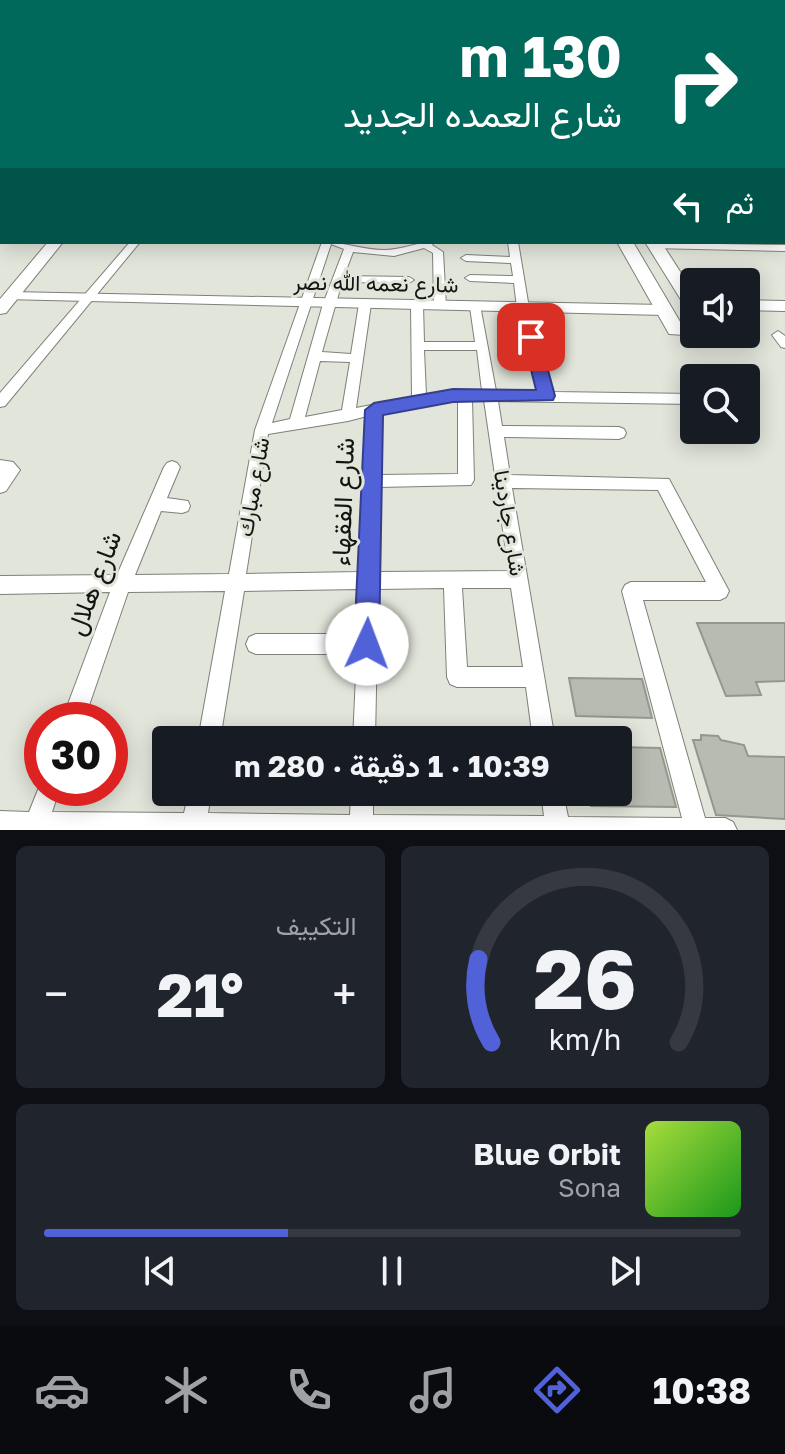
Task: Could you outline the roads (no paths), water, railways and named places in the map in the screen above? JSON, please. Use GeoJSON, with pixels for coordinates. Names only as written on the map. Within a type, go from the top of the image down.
{"type":"FeatureCollection","features":[{"type":"Feature","properties":{"kind":"main road"},"geometry":{"type":"LineString","coordinates":[[3,298],[37,244]]}},
{"type":"Feature","properties":{"kind":"main road"},"geometry":{"type":"LineString","coordinates":[[3,298],[54,244]]}},
{"type":"Feature","properties":{"kind":"main road"},"geometry":{"type":"LineString","coordinates":[[626,244],[664,310],[680,326]]}},
{"type":"Feature","properties":{"kind":"main road"},"geometry":{"type":"LineString","coordinates":[[654,244],[680,284]]}},
{"type":"Feature","properties":{"kind":"main road"},"geometry":{"type":"LineString","coordinates":[[760,305],[785,306]]}},
{"type":"Feature","properties":{"kind":"street"},"geometry":{"type":"LineString","coordinates":[[0,402],[133,244]]}},
{"type":"Feature","properties":{"kind":"street","name":"شارع مبارك"},"geometry":{"type":"LineString","coordinates":[[211,726],[262,430],[326,244]]}},
{"type":"Feature","properties":{"kind":"street"},"geometry":{"type":"LineString","coordinates":[[339,244],[383,252],[422,244]]}},
{"type":"Feature","properties":{"kind":"street"},"geometry":{"type":"LineString","coordinates":[[428,244],[438,252],[440,306]]}},
{"type":"Feature","properties":{"kind":"street"},"geometry":{"type":"LineString","coordinates":[[513,244],[523,308],[547,396]]}},
{"type":"Feature","properties":{"kind":"street"},"geometry":{"type":"LineString","coordinates":[[654,244],[785,248]]}},
{"type":"Feature","properties":{"kind":"street"},"geometry":{"type":"LineString","coordinates":[[296,425],[329,304],[349,248]]}},
{"type":"Feature","properties":{"kind":"street"},"geometry":{"type":"LineString","coordinates":[[466,258],[516,260]]}},
{"type":"Feature","properties":{"kind":"street"},"geometry":{"type":"LineString","coordinates":[[470,278],[519,280]]}},
{"type":"Feature","properties":{"kind":"street"},"geometry":{"type":"LineString","coordinates":[[337,279],[409,280]]}},
{"type":"Feature","properties":{"kind":"street","name":"شارع نعمه الله نصر"},"geometry":{"type":"LineString","coordinates":[[3,298],[664,310]]}},
{"type":"Feature","properties":{"kind":"street"},"geometry":{"type":"LineString","coordinates":[[348,416],[365,304]]}},
{"type":"Feature","properties":{"kind":"street"},"geometry":{"type":"LineString","coordinates":[[417,305],[419,399]]}},
{"type":"Feature","properties":{"kind":"street","name":"شارع جاردينا"},"geometry":{"type":"LineString","coordinates":[[476,307],[542,726]]}},
{"type":"Feature","properties":{"kind":"street"},"geometry":{"type":"LineString","coordinates":[[418,346],[483,346]]}},
{"type":"Feature","properties":{"kind":"street"},"geometry":{"type":"LineString","coordinates":[[314,356],[356,358]]}},
{"type":"Feature","properties":{"kind":"street"},"geometry":{"type":"LineString","coordinates":[[262,430],[348,416],[419,399],[465,395],[680,399]]}},
{"type":"Feature","properties":{"kind":"street"},"geometry":{"type":"LineString","coordinates":[[372,481],[464,481],[467,476],[465,395]]}},
{"type":"Feature","properties":{"kind":"street","name":"شارع الفقهاء"},"geometry":{"type":"LineString","coordinates":[[364,726],[374,410]]}},
{"type":"Feature","properties":{"kind":"street"},"geometry":{"type":"LineString","coordinates":[[496,431],[619,433]]}},
{"type":"Feature","properties":{"kind":"street"},"geometry":{"type":"LineString","coordinates":[[0,466],[12,470],[0,486]]}},
{"type":"Feature","properties":{"kind":"street","name":"شارع هلال"},"geometry":{"type":"LineString","coordinates":[[79,702],[122,584],[172,467]]}},
{"type":"Feature","properties":{"kind":"street"},"geometry":{"type":"LineString","coordinates":[[504,481],[663,484],[720,591],[631,591],[697,830]]}},
{"type":"Feature","properties":{"kind":"street"},"geometry":{"type":"LineString","coordinates":[[155,504],[182,506]]}},
{"type":"Feature","properties":{"kind":"street"},"geometry":{"type":"LineString","coordinates":[[0,585],[519,579]]}},
{"type":"Feature","properties":{"kind":"street"},"geometry":{"type":"LineString","coordinates":[[453,580],[457,677],[534,677]]}},
{"type":"Feature","properties":{"kind":"street"},"geometry":{"type":"LineString","coordinates":[[256,644],[367,644]]}},
{"type":"Feature","properties":{"kind":"street"},"geometry":{"type":"LineString","coordinates":[[36,824],[42,806]]}},
{"type":"Feature","properties":{"kind":"street"},"geometry":{"type":"LineString","coordinates":[[194,827],[198,806]]}},
{"type":"Feature","properties":{"kind":"street"},"geometry":{"type":"LineString","coordinates":[[361,827],[362,806]]}},
{"type":"Feature","properties":{"kind":"street"},"geometry":{"type":"LineString","coordinates":[[554,806],[558,828]]}},
{"type":"Feature","properties":{"kind":"street"},"geometry":{"type":"LineString","coordinates":[[0,823],[725,830]]}}]}
